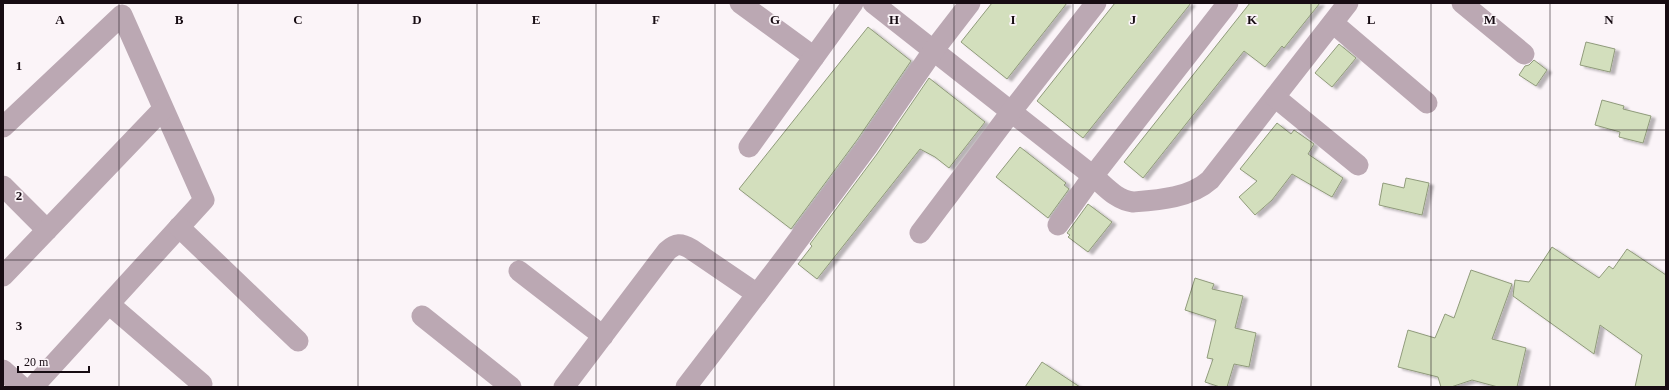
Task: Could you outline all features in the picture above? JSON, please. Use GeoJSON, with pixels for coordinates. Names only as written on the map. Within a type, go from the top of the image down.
{"type":"FeatureCollection","features":[{"type":"Feature","properties":{"kind":"street"},"geometry":{"type":"LineString","coordinates":[[740,3],[814,57]]}},
{"type":"Feature","properties":{"kind":"street"},"geometry":{"type":"LineString","coordinates":[[749,147],[853,3]]}},
{"type":"Feature","properties":{"kind":"street"},"geometry":{"type":"LineString","coordinates":[[873,3],[1110,191],[1126,201],[1140,201],[1170,197],[1195,190],[1210,180],[1348,3]]}},
{"type":"Feature","properties":{"kind":"street"},"geometry":{"type":"LineString","coordinates":[[686,387],[758,294],[867,147],[933,51],[970,3]]}},
{"type":"Feature","properties":{"kind":"street"},"geometry":{"type":"LineString","coordinates":[[920,233],[1011,112],[1096,3]]}},
{"type":"Feature","properties":{"kind":"street"},"geometry":{"type":"LineString","coordinates":[[1058,225],[1093,176],[1228,3]]}},
{"type":"Feature","properties":{"kind":"street"},"geometry":{"type":"LineString","coordinates":[[1462,3],[1524,54]]}},
{"type":"Feature","properties":{"kind":"street"},"geometry":{"type":"LineString","coordinates":[[3,128],[122,15],[204,200],[33,387]]}},
{"type":"Feature","properties":{"kind":"street"},"geometry":{"type":"LineString","coordinates":[[1333,23],[1427,103]]}},
{"type":"Feature","properties":{"kind":"street"},"geometry":{"type":"LineString","coordinates":[[1275,97],[1358,165]]}},
{"type":"Feature","properties":{"kind":"street"},"geometry":{"type":"LineString","coordinates":[[3,276],[163,109]]}},
{"type":"Feature","properties":{"kind":"street"},"geometry":{"type":"LineString","coordinates":[[3,186],[47,230]]}},
{"type":"Feature","properties":{"kind":"street"},"geometry":{"type":"LineString","coordinates":[[179,227],[298,341]]}},
{"type":"Feature","properties":{"kind":"street"},"geometry":{"type":"LineString","coordinates":[[564,387],[667,251],[677,244],[683,244],[691,248],[758,294]]}},
{"type":"Feature","properties":{"kind":"street"},"geometry":{"type":"LineString","coordinates":[[519,271],[603,336]]}},
{"type":"Feature","properties":{"kind":"street"},"geometry":{"type":"LineString","coordinates":[[109,304],[202,384]]}},
{"type":"Feature","properties":{"kind":"street"},"geometry":{"type":"LineString","coordinates":[[422,316],[511,387]]}},
{"type":"Feature","properties":{"kind":"street"},"geometry":{"type":"LineString","coordinates":[[3,370],[22,387]]}},
{"type":"Feature","properties":{"kind":"building"},"geometry":{"type":"Polygon","coordinates":[[[992,3],[1067,3],[1007,79],[961,42],[992,3]]]}},
{"type":"Feature","properties":{"kind":"building"},"geometry":{"type":"Polygon","coordinates":[[[1115,3],[1191,3],[1083,138],[1037,101],[1115,3]]]}},
{"type":"Feature","properties":{"kind":"building"},"geometry":{"type":"Polygon","coordinates":[[[1250,3],[1320,3],[1284,48],[1282,46],[1265,67],[1244,51],[1143,178],[1124,162],[1250,3]]]}},
{"type":"Feature","properties":{"kind":"building"},"geometry":{"type":"Polygon","coordinates":[[[868,27],[911,61],[857,140],[791,229],[739,189],[868,27]]]}},
{"type":"Feature","properties":{"kind":"building"},"geometry":{"type":"Polygon","coordinates":[[[1586,42],[1615,49],[1610,72],[1580,65],[1586,42]]]}},
{"type":"Feature","properties":{"kind":"building"},"geometry":{"type":"Polygon","coordinates":[[[1339,44],[1356,58],[1332,87],[1315,73],[1339,44]]]}},
{"type":"Feature","properties":{"kind":"building"},"geometry":{"type":"Polygon","coordinates":[[[1534,60],[1547,70],[1536,86],[1519,75],[1525,66],[1529,65],[1534,60]]]}},
{"type":"Feature","properties":{"kind":"building"},"geometry":{"type":"Polygon","coordinates":[[[929,78],[985,122],[949,168],[935,157],[920,149],[817,279],[798,264],[812,246],[810,244],[877,154],[929,78]]]}},
{"type":"Feature","properties":{"kind":"building"},"geometry":{"type":"Polygon","coordinates":[[[1602,100],[1624,106],[1623,109],[1651,116],[1643,143],[1619,137],[1620,132],[1595,125],[1602,100]]]}},
{"type":"Feature","properties":{"kind":"building"},"geometry":{"type":"Polygon","coordinates":[[[1277,123],[1291,134],[1294,130],[1314,144],[1308,154],[1343,178],[1332,197],[1292,174],[1272,200],[1255,215],[1239,197],[1257,181],[1240,169],[1277,123]]]}},
{"type":"Feature","properties":{"kind":"building"},"geometry":{"type":"Polygon","coordinates":[[[1020,147],[1066,183],[1064,185],[1069,189],[1048,218],[996,177],[1020,147]]]}},
{"type":"Feature","properties":{"kind":"building"},"geometry":{"type":"Polygon","coordinates":[[[1406,178],[1429,183],[1422,215],[1379,205],[1383,183],[1404,188],[1406,178]]]}},
{"type":"Feature","properties":{"kind":"building"},"geometry":{"type":"Polygon","coordinates":[[[1088,204],[1112,222],[1088,252],[1068,237],[1070,235],[1067,233],[1088,204]]]}},
{"type":"Feature","properties":{"kind":"building"},"geometry":{"type":"Polygon","coordinates":[[[1552,247],[1599,278],[1609,266],[1613,269],[1627,249],[1666,275],[1666,387],[1635,387],[1642,355],[1600,325],[1594,354],[1513,296],[1515,280],[1529,282],[1552,247]]]}},
{"type":"Feature","properties":{"kind":"building"},"geometry":{"type":"Polygon","coordinates":[[[1471,270],[1512,284],[1492,339],[1526,348],[1517,387],[1498,387],[1472,380],[1451,387],[1441,387],[1438,377],[1398,367],[1408,330],[1435,338],[1445,314],[1454,318],[1471,270]]]}},
{"type":"Feature","properties":{"kind":"building"},"geometry":{"type":"Polygon","coordinates":[[[1195,278],[1214,284],[1212,289],[1243,296],[1235,328],[1256,333],[1249,367],[1234,364],[1227,387],[1220,387],[1205,382],[1213,359],[1207,358],[1216,320],[1185,310],[1195,278]]]}},
{"type":"Feature","properties":{"kind":"building"},"geometry":{"type":"Polygon","coordinates":[[[1042,362],[1080,387],[1025,387],[1042,362]]]}}]}
